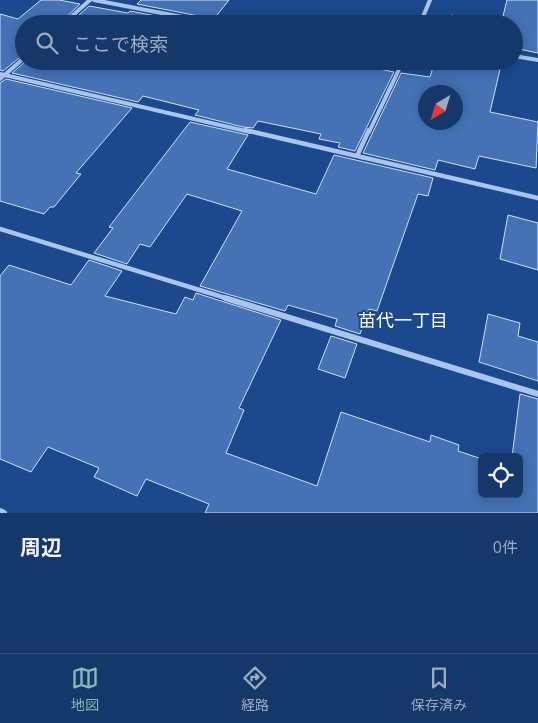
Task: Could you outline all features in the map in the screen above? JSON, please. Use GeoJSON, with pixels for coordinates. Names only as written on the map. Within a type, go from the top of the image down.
{"type":"FeatureCollection","features":[{"type":"Feature","properties":{"kind":"street"},"geometry":{"type":"LineString","coordinates":[[72,15],[90,0]]}},
{"type":"Feature","properties":{"kind":"street"},"geometry":{"type":"LineString","coordinates":[[94,0],[172,15]]}},
{"type":"Feature","properties":{"kind":"street"},"geometry":{"type":"LineString","coordinates":[[424,15],[430,0]]}},
{"type":"Feature","properties":{"kind":"street"},"geometry":{"type":"LineString","coordinates":[[523,58],[538,60]]}},
{"type":"Feature","properties":{"kind":"street"},"geometry":{"type":"LineString","coordinates":[[1,76],[15,65]]}},
{"type":"Feature","properties":{"kind":"street"},"geometry":{"type":"LineString","coordinates":[[356,156],[399,70]]}},
{"type":"Feature","properties":{"kind":"street"},"geometry":{"type":"LineString","coordinates":[[1,76],[538,198]]}},
{"type":"Feature","properties":{"kind":"street"},"geometry":{"type":"LineString","coordinates":[[0,229],[538,394]]}},
{"type":"Feature","properties":{"kind":"street"},"geometry":{"type":"LineString","coordinates":[[0,511],[4,513]]}},
{"type":"Feature","properties":{"kind":"building"},"geometry":{"type":"Polygon","coordinates":[[[41,0],[59,0],[80,4],[68,15],[23,15],[41,0]]]}},
{"type":"Feature","properties":{"kind":"building"},"geometry":{"type":"Polygon","coordinates":[[[141,0],[229,0],[217,15],[193,15],[137,4],[141,0]]]}},
{"type":"Feature","properties":{"kind":"building"},"geometry":{"type":"Polygon","coordinates":[[[507,0],[538,0],[538,53],[523,50],[523,15],[503,15],[507,0]]]}},
{"type":"Feature","properties":{"kind":"building"},"geometry":{"type":"Polygon","coordinates":[[[89,6],[151,15],[79,15],[89,6]]]}},
{"type":"Feature","properties":{"kind":"building"},"geometry":{"type":"Polygon","coordinates":[[[0,14],[15,18],[15,61],[3,71],[0,70],[0,14]]]}},
{"type":"Feature","properties":{"kind":"building"},"geometry":{"type":"Polygon","coordinates":[[[16,70],[385,70],[394,72],[355,151],[338,147],[340,143],[319,139],[321,134],[258,121],[253,128],[243,127],[195,115],[199,110],[143,96],[138,102],[12,73],[16,70]]]}},
{"type":"Feature","properties":{"kind":"building"},"geometry":{"type":"Polygon","coordinates":[[[432,70],[500,70],[490,112],[538,122],[536,168],[479,156],[475,169],[438,160],[435,170],[363,153],[401,73],[430,77],[432,70]]]}},
{"type":"Feature","properties":{"kind":"building"},"geometry":{"type":"Polygon","coordinates":[[[6,79],[132,108],[76,173],[81,174],[54,207],[50,207],[44,214],[0,201],[0,83],[6,79]]]}},
{"type":"Feature","properties":{"kind":"building"},"geometry":{"type":"Polygon","coordinates":[[[190,122],[248,135],[227,169],[316,194],[334,155],[433,178],[428,196],[418,194],[377,311],[369,309],[360,334],[335,326],[337,319],[288,305],[285,311],[200,286],[242,211],[187,194],[150,247],[140,244],[127,264],[94,253],[113,228],[109,227],[190,122]]]}},
{"type":"Feature","properties":{"kind":"building"},"geometry":{"type":"Polygon","coordinates":[[[508,215],[538,223],[538,270],[500,259],[508,215]]]}},
{"type":"Feature","properties":{"kind":"building"},"geometry":{"type":"Polygon","coordinates":[[[89,260],[122,271],[105,296],[176,314],[185,297],[193,300],[196,293],[281,320],[239,408],[244,410],[226,453],[317,486],[341,412],[430,442],[431,435],[459,445],[458,451],[478,458],[478,498],[523,498],[523,453],[513,453],[520,394],[538,399],[538,513],[205,513],[209,504],[146,479],[137,496],[94,477],[99,468],[48,447],[31,472],[0,459],[0,276],[9,265],[71,285],[89,260]]]}},
{"type":"Feature","properties":{"kind":"building"},"geometry":{"type":"Polygon","coordinates":[[[488,314],[520,323],[518,336],[538,342],[538,381],[479,362],[488,314]]]}},
{"type":"Feature","properties":{"kind":"building"},"geometry":{"type":"Polygon","coordinates":[[[331,336],[357,344],[345,378],[318,369],[331,336]]]}},
{"type":"Feature","properties":{"kind":"district","name":"苗代一丁目"},"geometry":{"type":"Point","coordinates":[403,321]}}]}
